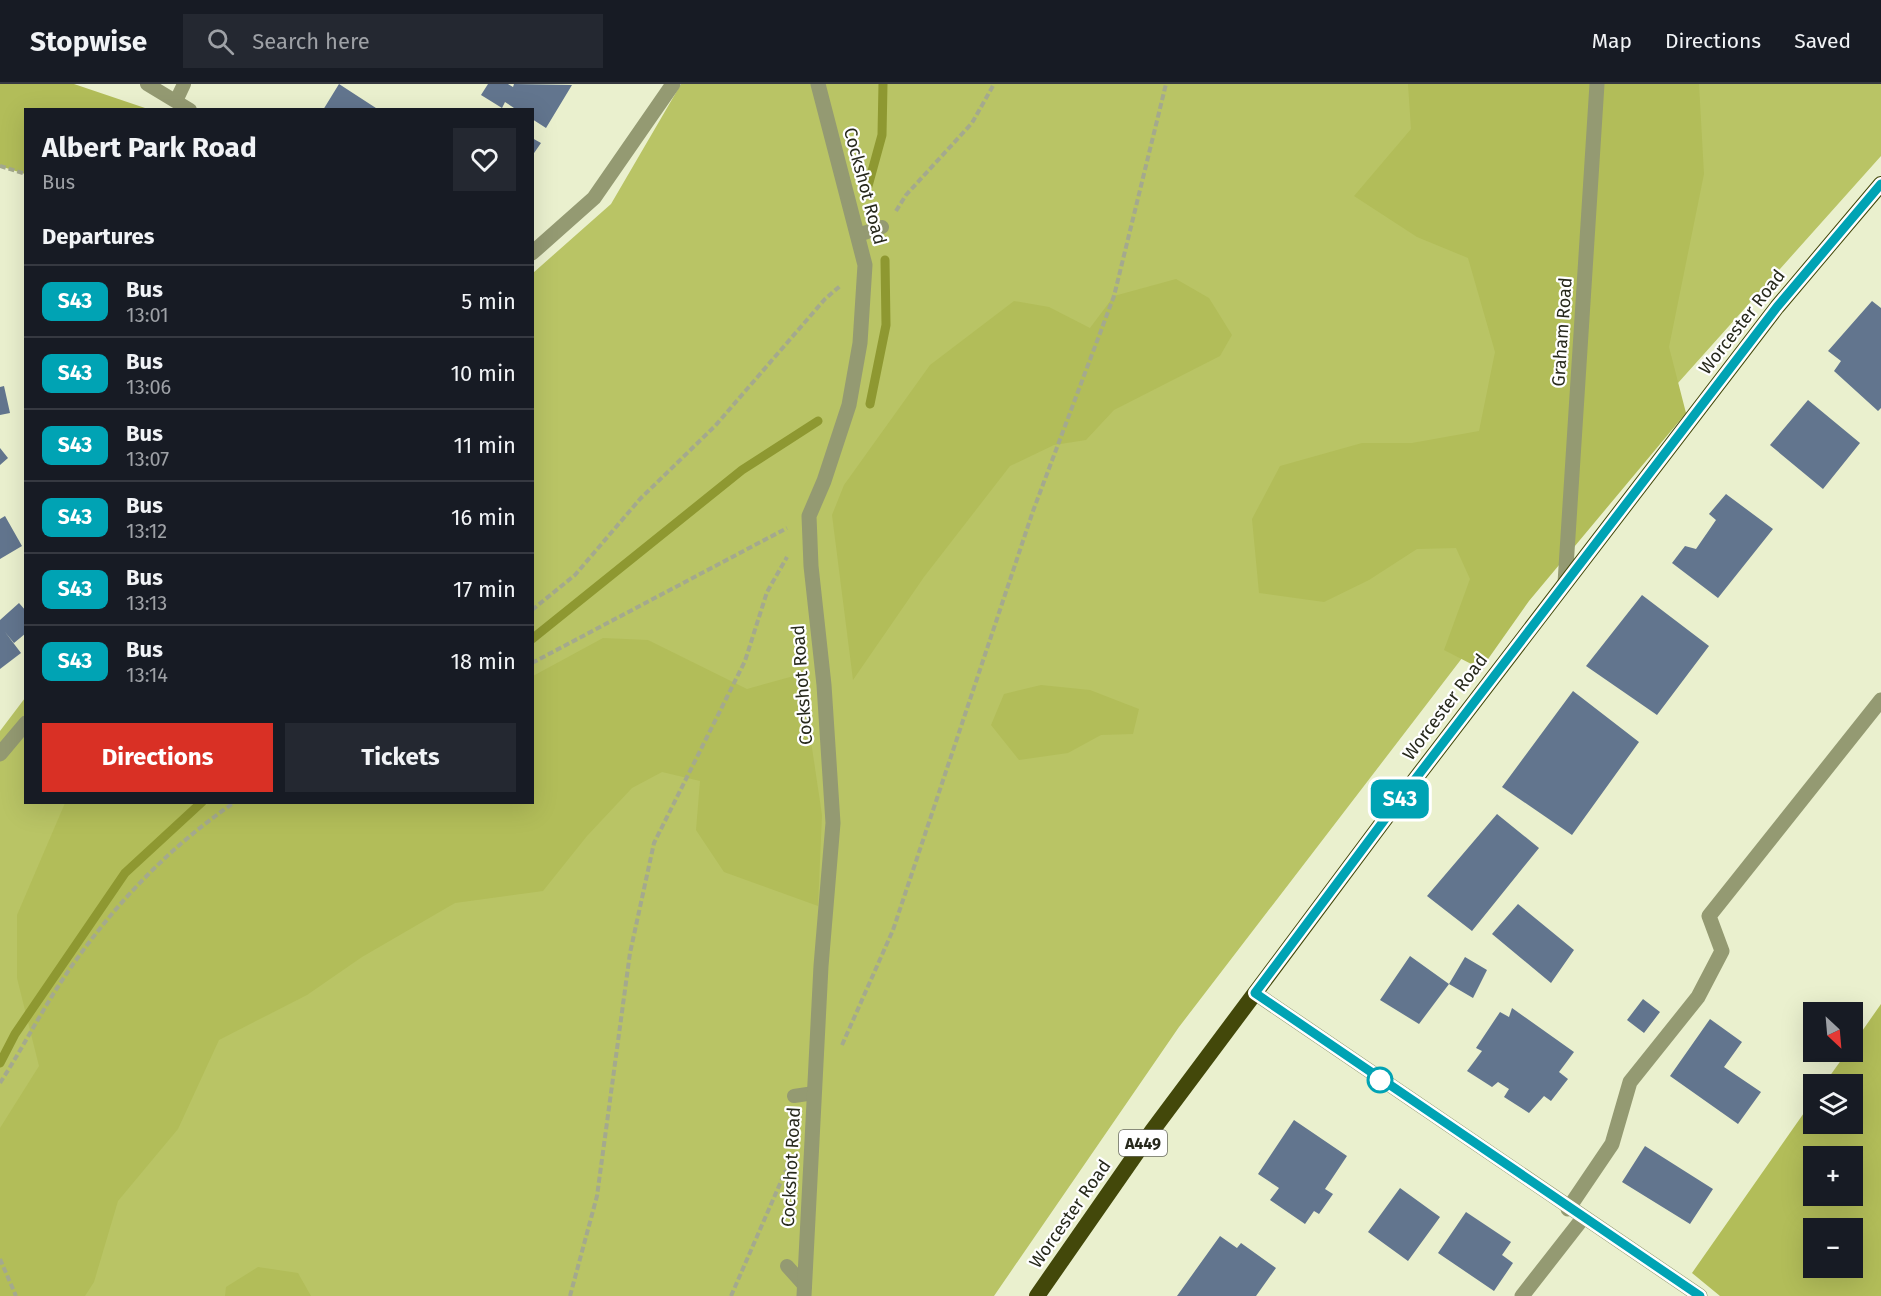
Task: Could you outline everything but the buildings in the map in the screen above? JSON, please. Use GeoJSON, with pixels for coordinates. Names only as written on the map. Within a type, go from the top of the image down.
{"type":"FeatureCollection","features":[{"type":"Feature","properties":{"kind":"highway","name":"Worcester Road"},"geometry":{"type":"LineString","coordinates":[[1037,1296],[1152,1131],[1565,584],[1777,307],[1881,184]]}},
{"type":"Feature","properties":{"kind":"street"},"geometry":{"type":"LineString","coordinates":[[534,251],[594,198],[673,84]]}},
{"type":"Feature","properties":{"kind":"street","name":"Cockshot Road"},"geometry":{"type":"LineString","coordinates":[[805,1291],[814,1093],[833,824],[824,685],[811,566],[809,516],[824,481],[849,405],[860,343],[865,265],[818,84]]}},
{"type":"Feature","properties":{"kind":"street","name":"Graham Road"},"geometry":{"type":"LineString","coordinates":[[1565,584],[1598,84]]}},
{"type":"Feature","properties":{"kind":"street"},"geometry":{"type":"LineString","coordinates":[[1568,1209],[1612,1144],[1630,1082],[1698,997],[1722,951],[1709,916],[1881,700]]}},
{"type":"Feature","properties":{"kind":"street"},"geometry":{"type":"LineString","coordinates":[[0,754],[24,725]]}},
{"type":"Feature","properties":{"kind":"street"},"geometry":{"type":"LineString","coordinates":[[1255,993],[1568,1209],[1700,1296]]}},
{"type":"Feature","properties":{"kind":"street"},"geometry":{"type":"LineString","coordinates":[[1522,1296],[1583,1218]]}},
{"type":"Feature","properties":{"kind":"lane"},"geometry":{"type":"LineString","coordinates":[[147,84],[187,108]]}},
{"type":"Feature","properties":{"kind":"lane"},"geometry":{"type":"LineString","coordinates":[[176,101],[184,84]]}},
{"type":"Feature","properties":{"kind":"lane"},"geometry":{"type":"LineString","coordinates":[[858,235],[882,227]]}},
{"type":"Feature","properties":{"kind":"lane"},"geometry":{"type":"LineString","coordinates":[[794,1096],[814,1093]]}},
{"type":"Feature","properties":{"kind":"lane"},"geometry":{"type":"LineString","coordinates":[[787,1266],[805,1291]]}},
{"type":"Feature","properties":{"kind":"path"},"geometry":{"type":"LineString","coordinates":[[894,215],[906,195],[972,123],[994,84]]}},
{"type":"Feature","properties":{"kind":"path"},"geometry":{"type":"LineString","coordinates":[[840,1049],[893,930],[1033,511],[1114,296],[1166,84]]}},
{"type":"Feature","properties":{"kind":"path"},"geometry":{"type":"LineString","coordinates":[[0,166],[24,173]]}},
{"type":"Feature","properties":{"kind":"path"},"geometry":{"type":"LineString","coordinates":[[534,608],[575,575],[640,499],[715,426],[825,299],[865,265]]}},
{"type":"Feature","properties":{"kind":"path"},"geometry":{"type":"LineString","coordinates":[[534,662],[809,516]]}},
{"type":"Feature","properties":{"kind":"path"},"geometry":{"type":"LineString","coordinates":[[570,1296],[597,1196],[630,953],[654,843],[745,662],[768,592],[788,554]]}},
{"type":"Feature","properties":{"kind":"path"},"geometry":{"type":"LineString","coordinates":[[0,1083],[68,971],[109,916],[153,866],[206,822],[232,804]]}},
{"type":"Feature","properties":{"kind":"path"},"geometry":{"type":"LineString","coordinates":[[731,1296],[788,1167]]}},
{"type":"Feature","properties":{"kind":"path"},"geometry":{"type":"LineString","coordinates":[[0,1259],[16,1296]]}},
{"type":"Feature","properties":{"kind":"green space"},"geometry":{"type":"Polygon","coordinates":[[[0,84],[74,84],[145,108],[24,108],[24,174],[0,166],[0,84]]]}},
{"type":"Feature","properties":{"kind":"green space"},"geometry":{"type":"Polygon","coordinates":[[[681,84],[1881,84],[1881,156],[1644,421],[1179,1027],[994,1296],[0,1296],[0,731],[24,699],[24,804],[534,804],[534,272],[611,204],[681,84]]]}},
{"type":"Feature","properties":{"kind":"green space"},"geometry":{"type":"Polygon","coordinates":[[[1408,84],[1699,84],[1704,174],[1669,347],[1686,413],[1529,601],[1481,669],[1444,650],[1470,579],[1456,548],[1417,549],[1369,580],[1324,602],[1259,593],[1252,519],[1280,466],[1362,443],[1412,443],[1479,431],[1495,352],[1468,258],[1417,237],[1354,196],[1411,129],[1408,84]]]}},
{"type":"Feature","properties":{"kind":"green space"},"geometry":{"type":"Polygon","coordinates":[[[1176,279],[1209,298],[1232,335],[1220,356],[1114,410],[1086,440],[1054,445],[1010,466],[924,577],[853,680],[832,515],[844,485],[930,365],[1014,301],[1049,307],[1090,328],[1114,296],[1176,279]]]}},
{"type":"Feature","properties":{"kind":"green space"},"geometry":{"type":"Polygon","coordinates":[[[603,638],[648,640],[747,689],[801,674],[822,815],[818,906],[724,872],[696,830],[700,781],[662,772],[632,788],[587,836],[543,891],[455,903],[362,957],[307,995],[219,1040],[178,1129],[118,1201],[94,1282],[85,1296],[0,1296],[0,1128],[39,1066],[17,978],[17,915],[65,804],[534,804],[534,675],[603,638]]]}},
{"type":"Feature","properties":{"kind":"green space"},"geometry":{"type":"Polygon","coordinates":[[[1041,685],[1090,690],[1139,709],[1133,734],[1101,735],[1068,753],[1019,760],[991,725],[1004,694],[1041,685]]]}},
{"type":"Feature","properties":{"kind":"green space"},"geometry":{"type":"Polygon","coordinates":[[[1881,1004],[1881,1296],[1720,1296],[1692,1273],[1803,1114],[1803,1134],[1863,1134],[1863,1074],[1831,1074],[1840,1062],[1863,1062],[1863,1030],[1881,1004]]]}},
{"type":"Feature","properties":{"kind":"green space"},"geometry":{"type":"Polygon","coordinates":[[[258,1267],[298,1273],[311,1296],[225,1296],[226,1287],[258,1267]]]}},
{"type":"Feature","properties":{"kind":"waterway"},"geometry":{"type":"LineString","coordinates":[[868,186],[882,135],[883,84]]}},
{"type":"Feature","properties":{"kind":"waterway"},"geometry":{"type":"LineString","coordinates":[[870,404],[886,325],[885,260]]}},
{"type":"Feature","properties":{"kind":"waterway"},"geometry":{"type":"LineString","coordinates":[[534,637],[742,470],[818,421]]}},
{"type":"Feature","properties":{"kind":"waterway"},"geometry":{"type":"LineString","coordinates":[[0,1063],[15,1034],[125,873],[200,804]]}},
{"type":"Feature","properties":{"kind":"bus line","name":"S43"},"geometry":{"type":"LineString","coordinates":[[1700,1296],[1475,1146],[1255,993],[1400,799],[1777,307],[1881,184]]}}]}
